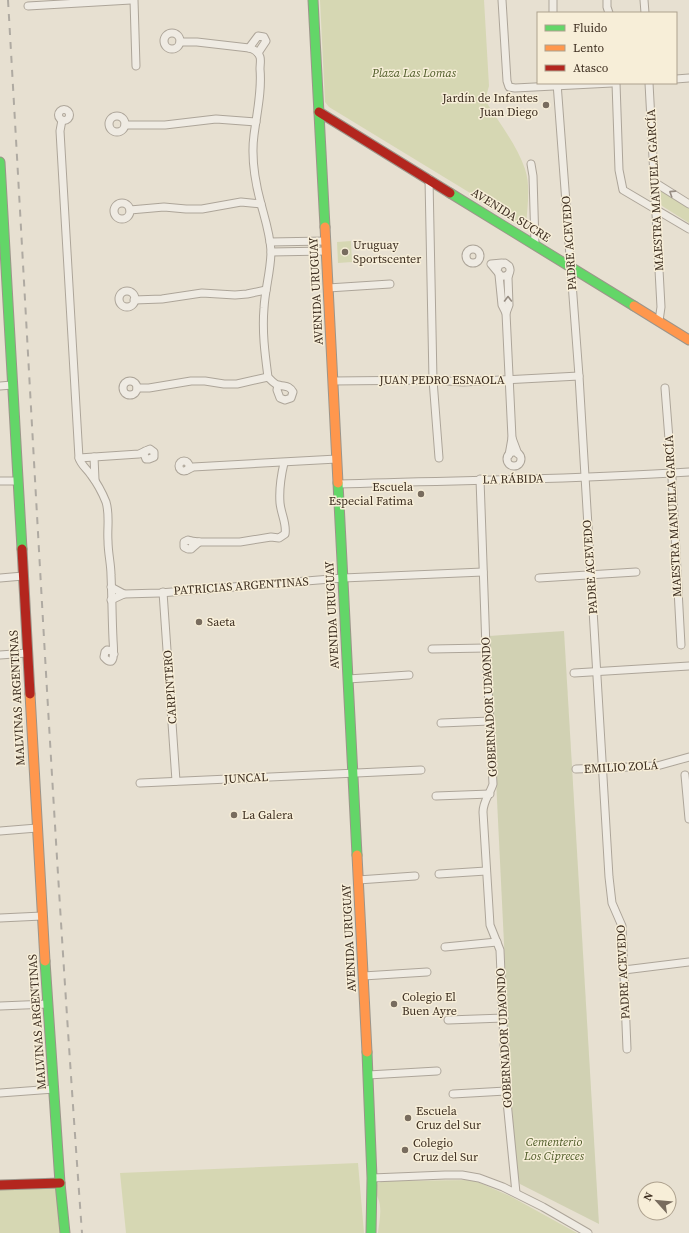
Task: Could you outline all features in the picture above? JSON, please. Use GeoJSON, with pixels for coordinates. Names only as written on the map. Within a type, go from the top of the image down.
{"type":"FeatureCollection","features":[{"type":"Feature","properties":{"kind":"main road","name":"AVENIDA URUGUAY"},"geometry":{"type":"LineString","coordinates":[[313,0],[368,1075],[372,1178],[372,1232]]}},
{"type":"Feature","properties":{"kind":"main road","name":"AVENIDA SUCRE"},"geometry":{"type":"LineString","coordinates":[[319,112],[689,340]]}},
{"type":"Feature","properties":{"kind":"main road","name":"MALVINAS ARGENTINAS"},"geometry":{"type":"LineString","coordinates":[[0,162],[4,290],[12,385],[42,916],[60,1183],[65,1233]]}},
{"type":"Feature","properties":{"kind":"main road"},"geometry":{"type":"LineString","coordinates":[[0,1185],[60,1183]]}},
{"type":"Feature","properties":{"kind":"street"},"geometry":{"type":"LineString","coordinates":[[28,6],[132,0],[136,66]]}},
{"type":"Feature","properties":{"kind":"street"},"geometry":{"type":"LineString","coordinates":[[502,0],[507,81],[509,87],[515,88],[584,84]]}},
{"type":"Feature","properties":{"kind":"street"},"geometry":{"type":"LineString","coordinates":[[553,0],[553,12]]}},
{"type":"Feature","properties":{"kind":"street"},"geometry":{"type":"LineString","coordinates":[[607,0],[607,7],[610,12]]}},
{"type":"Feature","properties":{"kind":"street"},"geometry":{"type":"LineString","coordinates":[[644,0],[645,12]]}},
{"type":"Feature","properties":{"kind":"street"},"geometry":{"type":"LineString","coordinates":[[248,48],[255,38],[258,36],[264,37],[266,41],[258,53]]}},
{"type":"Feature","properties":{"kind":"street"},"geometry":{"type":"LineString","coordinates":[[180,42],[197,42],[248,48],[256,51],[260,57],[260,101],[254,137],[253,159],[271,252],[263,330],[268,377],[278,386]]}},
{"type":"Feature","properties":{"kind":"street"},"geometry":{"type":"LineString","coordinates":[[677,79],[689,78]]}},
{"type":"Feature","properties":{"kind":"street"},"geometry":{"type":"LineString","coordinates":[[616,84],[619,170],[623,190],[689,229]]}},
{"type":"Feature","properties":{"kind":"street","name":"MAESTRA MANUELA GARCÍA"},"geometry":{"type":"LineString","coordinates":[[649,84],[661,307],[659,321]]}},
{"type":"Feature","properties":{"kind":"street","name":"PADRE ACEVEDO"},"geometry":{"type":"LineString","coordinates":[[557,85],[579,376],[610,891],[612,903],[622,926],[627,1049]]}},
{"type":"Feature","properties":{"kind":"street"},"geometry":{"type":"LineString","coordinates":[[125,125],[165,125],[216,119],[256,122]]}},
{"type":"Feature","properties":{"kind":"street"},"geometry":{"type":"LineString","coordinates":[[62,120],[60,131],[79,458],[95,480],[108,510],[113,644],[111,652]]}},
{"type":"Feature","properties":{"kind":"street"},"geometry":{"type":"LineString","coordinates":[[531,164],[533,176],[535,244]]}},
{"type":"Feature","properties":{"kind":"street"},"geometry":{"type":"LineString","coordinates":[[429,179],[432,380],[439,458]]}},
{"type":"Feature","properties":{"kind":"street"},"geometry":{"type":"LineString","coordinates":[[654,182],[689,204]]}},
{"type":"Feature","properties":{"kind":"street"},"geometry":{"type":"LineString","coordinates":[[130,210],[164,207],[202,209],[241,202],[261,204]]}},
{"type":"Feature","properties":{"kind":"street"},"geometry":{"type":"LineString","coordinates":[[270,242],[326,241]]}},
{"type":"Feature","properties":{"kind":"street"},"geometry":{"type":"LineString","coordinates":[[271,252],[326,251]]}},
{"type":"Feature","properties":{"kind":"street"},"geometry":{"type":"LineString","coordinates":[[478,258],[488,263],[504,277],[509,274]]}},
{"type":"Feature","properties":{"kind":"street"},"geometry":{"type":"LineString","coordinates":[[488,263],[505,263],[509,266],[510,272],[508,278],[509,305],[506,313],[512,438],[507,459],[509,464],[516,466],[520,460],[512,438]]}},
{"type":"Feature","properties":{"kind":"street"},"geometry":{"type":"LineString","coordinates":[[502,263],[497,267],[502,305],[506,313]]}},
{"type":"Feature","properties":{"kind":"street"},"geometry":{"type":"LineString","coordinates":[[328,288],[390,284]]}},
{"type":"Feature","properties":{"kind":"street"},"geometry":{"type":"LineString","coordinates":[[134,300],[166,299],[202,293],[235,295],[266,290]]}},
{"type":"Feature","properties":{"kind":"street","name":"JUAN PEDRO ESNAOLA"},"geometry":{"type":"LineString","coordinates":[[333,382],[432,380],[463,382],[579,376]]}},
{"type":"Feature","properties":{"kind":"street"},"geometry":{"type":"LineString","coordinates":[[137,388],[149,388],[191,381],[237,384],[268,377]]}},
{"type":"Feature","properties":{"kind":"street"},"geometry":{"type":"LineString","coordinates":[[0,386],[12,385]]}},
{"type":"Feature","properties":{"kind":"street","name":"MAESTRA MANUELA GARCÍA"},"geometry":{"type":"LineString","coordinates":[[665,388],[672,473],[681,645]]}},
{"type":"Feature","properties":{"kind":"street"},"geometry":{"type":"LineString","coordinates":[[509,455],[513,452],[518,454]]}},
{"type":"Feature","properties":{"kind":"street"},"geometry":{"type":"LineString","coordinates":[[79,458],[143,454]]}},
{"type":"Feature","properties":{"kind":"street"},"geometry":{"type":"LineString","coordinates":[[94,457],[95,480]]}},
{"type":"Feature","properties":{"kind":"street"},"geometry":{"type":"LineString","coordinates":[[189,467],[336,459]]}},
{"type":"Feature","properties":{"kind":"street"},"geometry":{"type":"LineString","coordinates":[[192,544],[199,542],[240,542],[271,537],[283,537],[286,527],[280,498],[284,462]]}},
{"type":"Feature","properties":{"kind":"street","name":"LA RÁBIDA"},"geometry":{"type":"LineString","coordinates":[[338,484],[480,479],[585,478],[689,472]]}},
{"type":"Feature","properties":{"kind":"street","name":"GOBERNADOR UDAONDO"},"geometry":{"type":"LineString","coordinates":[[480,479],[486,648],[493,784],[490,794],[483,804],[486,871],[490,925],[500,950],[506,1091],[516,1193]]}},
{"type":"Feature","properties":{"kind":"street"},"geometry":{"type":"LineString","coordinates":[[0,481],[17,481]]}},
{"type":"Feature","properties":{"kind":"street","name":"PATRICIAS ARGENTINAS"},"geometry":{"type":"LineString","coordinates":[[124,594],[342,578],[483,572]]}},
{"type":"Feature","properties":{"kind":"street"},"geometry":{"type":"LineString","coordinates":[[540,578],[636,572]]}},
{"type":"Feature","properties":{"kind":"street"},"geometry":{"type":"LineString","coordinates":[[0,578],[22,576]]}},
{"type":"Feature","properties":{"kind":"street"},"geometry":{"type":"LineString","coordinates":[[111,587],[124,594]]}},
{"type":"Feature","properties":{"kind":"street","name":"CARPINTERO"},"geometry":{"type":"LineString","coordinates":[[163,592],[176,782]]}},
{"type":"Feature","properties":{"kind":"street"},"geometry":{"type":"LineString","coordinates":[[111,600],[124,594]]}},
{"type":"Feature","properties":{"kind":"street"},"geometry":{"type":"LineString","coordinates":[[432,649],[486,648]]}},
{"type":"Feature","properties":{"kind":"street"},"geometry":{"type":"LineString","coordinates":[[0,655],[27,653]]}},
{"type":"Feature","properties":{"kind":"street"},"geometry":{"type":"LineString","coordinates":[[574,673],[689,666]]}},
{"type":"Feature","properties":{"kind":"street"},"geometry":{"type":"LineString","coordinates":[[348,679],[409,675]]}},
{"type":"Feature","properties":{"kind":"street"},"geometry":{"type":"LineString","coordinates":[[441,722],[490,721]]}},
{"type":"Feature","properties":{"kind":"street","name":"EMILIO ZOLÁ"},"geometry":{"type":"LineString","coordinates":[[576,769],[657,766],[689,757]]}},
{"type":"Feature","properties":{"kind":"street"},"geometry":{"type":"LineString","coordinates":[[352,773],[421,770]]}},
{"type":"Feature","properties":{"kind":"street","name":"JUNCAL"},"geometry":{"type":"LineString","coordinates":[[140,783],[352,773]]}},
{"type":"Feature","properties":{"kind":"street"},"geometry":{"type":"LineString","coordinates":[[685,775],[689,819]]}},
{"type":"Feature","properties":{"kind":"street"},"geometry":{"type":"LineString","coordinates":[[436,796],[490,794]]}},
{"type":"Feature","properties":{"kind":"street"},"geometry":{"type":"LineString","coordinates":[[0,831],[37,828]]}},
{"type":"Feature","properties":{"kind":"street"},"geometry":{"type":"LineString","coordinates":[[439,874],[486,871]]}},
{"type":"Feature","properties":{"kind":"street"},"geometry":{"type":"LineString","coordinates":[[358,880],[415,876]]}},
{"type":"Feature","properties":{"kind":"street"},"geometry":{"type":"LineString","coordinates":[[0,918],[42,916]]}},
{"type":"Feature","properties":{"kind":"street"},"geometry":{"type":"LineString","coordinates":[[445,947],[497,942]]}},
{"type":"Feature","properties":{"kind":"street"},"geometry":{"type":"LineString","coordinates":[[624,970],[689,962]]}},
{"type":"Feature","properties":{"kind":"street"},"geometry":{"type":"LineString","coordinates":[[363,976],[427,972]]}},
{"type":"Feature","properties":{"kind":"street"},"geometry":{"type":"LineString","coordinates":[[0,1006],[48,1004]]}},
{"type":"Feature","properties":{"kind":"street"},"geometry":{"type":"LineString","coordinates":[[448,1020],[504,1018]]}},
{"type":"Feature","properties":{"kind":"street"},"geometry":{"type":"LineString","coordinates":[[368,1075],[437,1071]]}},
{"type":"Feature","properties":{"kind":"street"},"geometry":{"type":"LineString","coordinates":[[0,1093],[54,1089]]}},
{"type":"Feature","properties":{"kind":"street"},"geometry":{"type":"LineString","coordinates":[[453,1094],[506,1091]]}},
{"type":"Feature","properties":{"kind":"street"},"geometry":{"type":"LineString","coordinates":[[372,1178],[445,1175],[468,1176],[490,1181],[543,1207],[588,1233]]}},
{"type":"Feature","properties":{"kind":"green space","name":"Plaza Las Lomas"},"geometry":{"type":"Polygon","coordinates":[[[320,0],[484,0],[489,86],[485,100],[512,142],[522,160],[525,169],[528,183],[526,227],[329,107],[325,102],[320,0]]]}},
{"type":"Feature","properties":{"kind":"green space"},"geometry":{"type":"Polygon","coordinates":[[[657,188],[689,208],[689,223],[659,204],[657,188]]]}},
{"type":"Feature","properties":{"kind":"green space","name":"Uruguay Sportscenter"},"geometry":{"type":"Polygon","coordinates":[[[351,241],[352,262],[338,263],[337,242],[351,241]]]}},
{"type":"Feature","properties":{"kind":"green space","name":"Cementerio Los Cipreces"},"geometry":{"type":"Polygon","coordinates":[[[564,631],[599,1224],[520,1184],[515,1169],[489,636],[564,631]]]}},
{"type":"Feature","properties":{"kind":"green space"},"geometry":{"type":"Polygon","coordinates":[[[358,1163],[364,1233],[126,1233],[120,1173],[358,1163]]]}},
{"type":"Feature","properties":{"kind":"green space"},"geometry":{"type":"Polygon","coordinates":[[[473,1180],[510,1196],[577,1233],[378,1233],[380,1205],[376,1190],[378,1183],[384,1181],[473,1180]]]}},
{"type":"Feature","properties":{"kind":"green space"},"geometry":{"type":"Polygon","coordinates":[[[51,1186],[56,1189],[62,1233],[0,1233],[0,1189],[51,1186]]]}},
{"type":"Feature","properties":{"kind":"railway"},"geometry":{"type":"LineString","coordinates":[[8,0],[61,925],[82,1233]]}},
{"type":"Feature","properties":{"kind":"traffic: fast"},"geometry":{"type":"LineString","coordinates":[[313,0],[325,227]]}},
{"type":"Feature","properties":{"kind":"traffic: fast"},"geometry":{"type":"LineString","coordinates":[[0,162],[22,549]]}},
{"type":"Feature","properties":{"kind":"traffic: fast"},"geometry":{"type":"LineString","coordinates":[[450,193],[634,306]]}},
{"type":"Feature","properties":{"kind":"traffic: fast"},"geometry":{"type":"LineString","coordinates":[[338,483],[357,855]]}},
{"type":"Feature","properties":{"kind":"traffic: fast"},"geometry":{"type":"LineString","coordinates":[[45,961],[60,1183],[65,1233]]}},
{"type":"Feature","properties":{"kind":"traffic: fast"},"geometry":{"type":"LineString","coordinates":[[367,1052],[372,1178],[371,1233]]}},
{"type":"Feature","properties":{"kind":"traffic: slow"},"geometry":{"type":"LineString","coordinates":[[325,227],[338,483]]}},
{"type":"Feature","properties":{"kind":"traffic: slow"},"geometry":{"type":"LineString","coordinates":[[634,306],[689,340]]}},
{"type":"Feature","properties":{"kind":"traffic: slow"},"geometry":{"type":"LineString","coordinates":[[30,694],[45,961]]}},
{"type":"Feature","properties":{"kind":"traffic: slow"},"geometry":{"type":"LineString","coordinates":[[357,855],[367,1052]]}},
{"type":"Feature","properties":{"kind":"traffic: jam"},"geometry":{"type":"LineString","coordinates":[[319,112],[450,193]]}},
{"type":"Feature","properties":{"kind":"traffic: jam"},"geometry":{"type":"LineString","coordinates":[[22,549],[30,694]]}},
{"type":"Feature","properties":{"kind":"traffic: jam"},"geometry":{"type":"LineString","coordinates":[[0,1185],[60,1183]]}},
{"type":"Feature","properties":{"kind":"place","name":"Jardín de Infantes Juan Diego"},"geometry":{"type":"Point","coordinates":[546,105]}},
{"type":"Feature","properties":{"kind":"place","name":"Uruguay Sportscenter"},"geometry":{"type":"Point","coordinates":[345,252]}},
{"type":"Feature","properties":{"kind":"place","name":"Escuela Especial Fatima"},"geometry":{"type":"Point","coordinates":[421,494]}},
{"type":"Feature","properties":{"kind":"place","name":"Saeta"},"geometry":{"type":"Point","coordinates":[199,622]}},
{"type":"Feature","properties":{"kind":"place","name":"La Galera"},"geometry":{"type":"Point","coordinates":[234,815]}},
{"type":"Feature","properties":{"kind":"place","name":"Colegio El Buen Ayre"},"geometry":{"type":"Point","coordinates":[394,1004]}},
{"type":"Feature","properties":{"kind":"place","name":"Escuela Cruz del Sur"},"geometry":{"type":"Point","coordinates":[408,1118]}},
{"type":"Feature","properties":{"kind":"place","name":"Colegio Cruz del Sur"},"geometry":{"type":"Point","coordinates":[405,1150]}}]}
